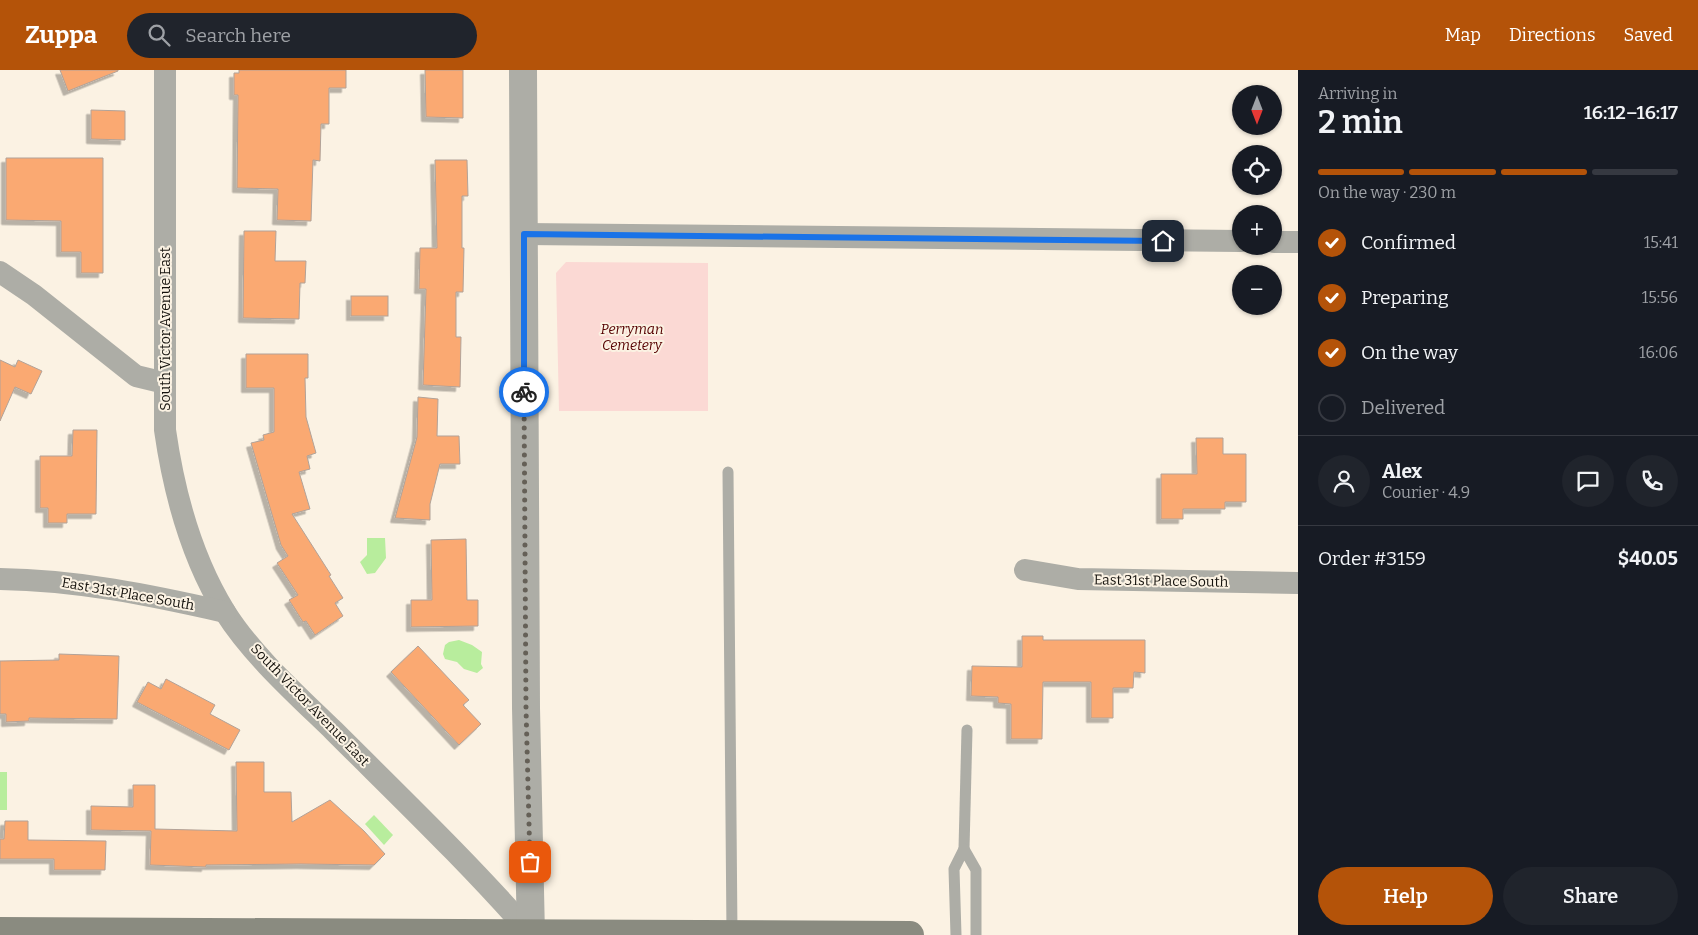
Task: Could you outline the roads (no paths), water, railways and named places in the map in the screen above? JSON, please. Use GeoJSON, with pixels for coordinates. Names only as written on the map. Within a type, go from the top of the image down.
{"type":"FeatureCollection","features":[{"type":"Feature","properties":{"kind":"main road"},"geometry":{"type":"LineString","coordinates":[[0,931],[531,935],[910,935]]}},
{"type":"Feature","properties":{"kind":"street","name":"South Victor Avenue East"},"geometry":{"type":"LineString","coordinates":[[165,70],[166,430],[170,466],[177,497],[201,566],[225,612],[262,659],[485,882],[531,935]]}},
{"type":"Feature","properties":{"kind":"street"},"geometry":{"type":"LineString","coordinates":[[523,70],[526,708],[531,935]]}},
{"type":"Feature","properties":{"kind":"street"},"geometry":{"type":"LineString","coordinates":[[524,234],[1232,241]]}},
{"type":"Feature","properties":{"kind":"street"},"geometry":{"type":"LineString","coordinates":[[1282,242],[1298,242]]}},
{"type":"Feature","properties":{"kind":"street"},"geometry":{"type":"LineString","coordinates":[[0,272],[34,295],[136,376],[165,383]]}},
{"type":"Feature","properties":{"kind":"street","name":"East 31st Place South"},"geometry":{"type":"LineString","coordinates":[[1025,570],[1078,579],[1156,582],[1298,583]]}},
{"type":"Feature","properties":{"kind":"street","name":"East 31st Place South"},"geometry":{"type":"LineString","coordinates":[[0,579],[30,579],[83,584],[137,592],[225,612]]}},
{"type":"Feature","properties":{"kind":"lane"},"geometry":{"type":"LineString","coordinates":[[728,472],[737,934]]}},
{"type":"Feature","properties":{"kind":"lane"},"geometry":{"type":"LineString","coordinates":[[956,935],[954,869],[964,849],[967,730]]}},
{"type":"Feature","properties":{"kind":"lane"},"geometry":{"type":"LineString","coordinates":[[964,849],[976,870],[976,935]]}},
{"type":"Feature","properties":{"kind":"park label","name":"Perryman Cemetery"},"geometry":{"type":"Point","coordinates":[632,338]}}]}
